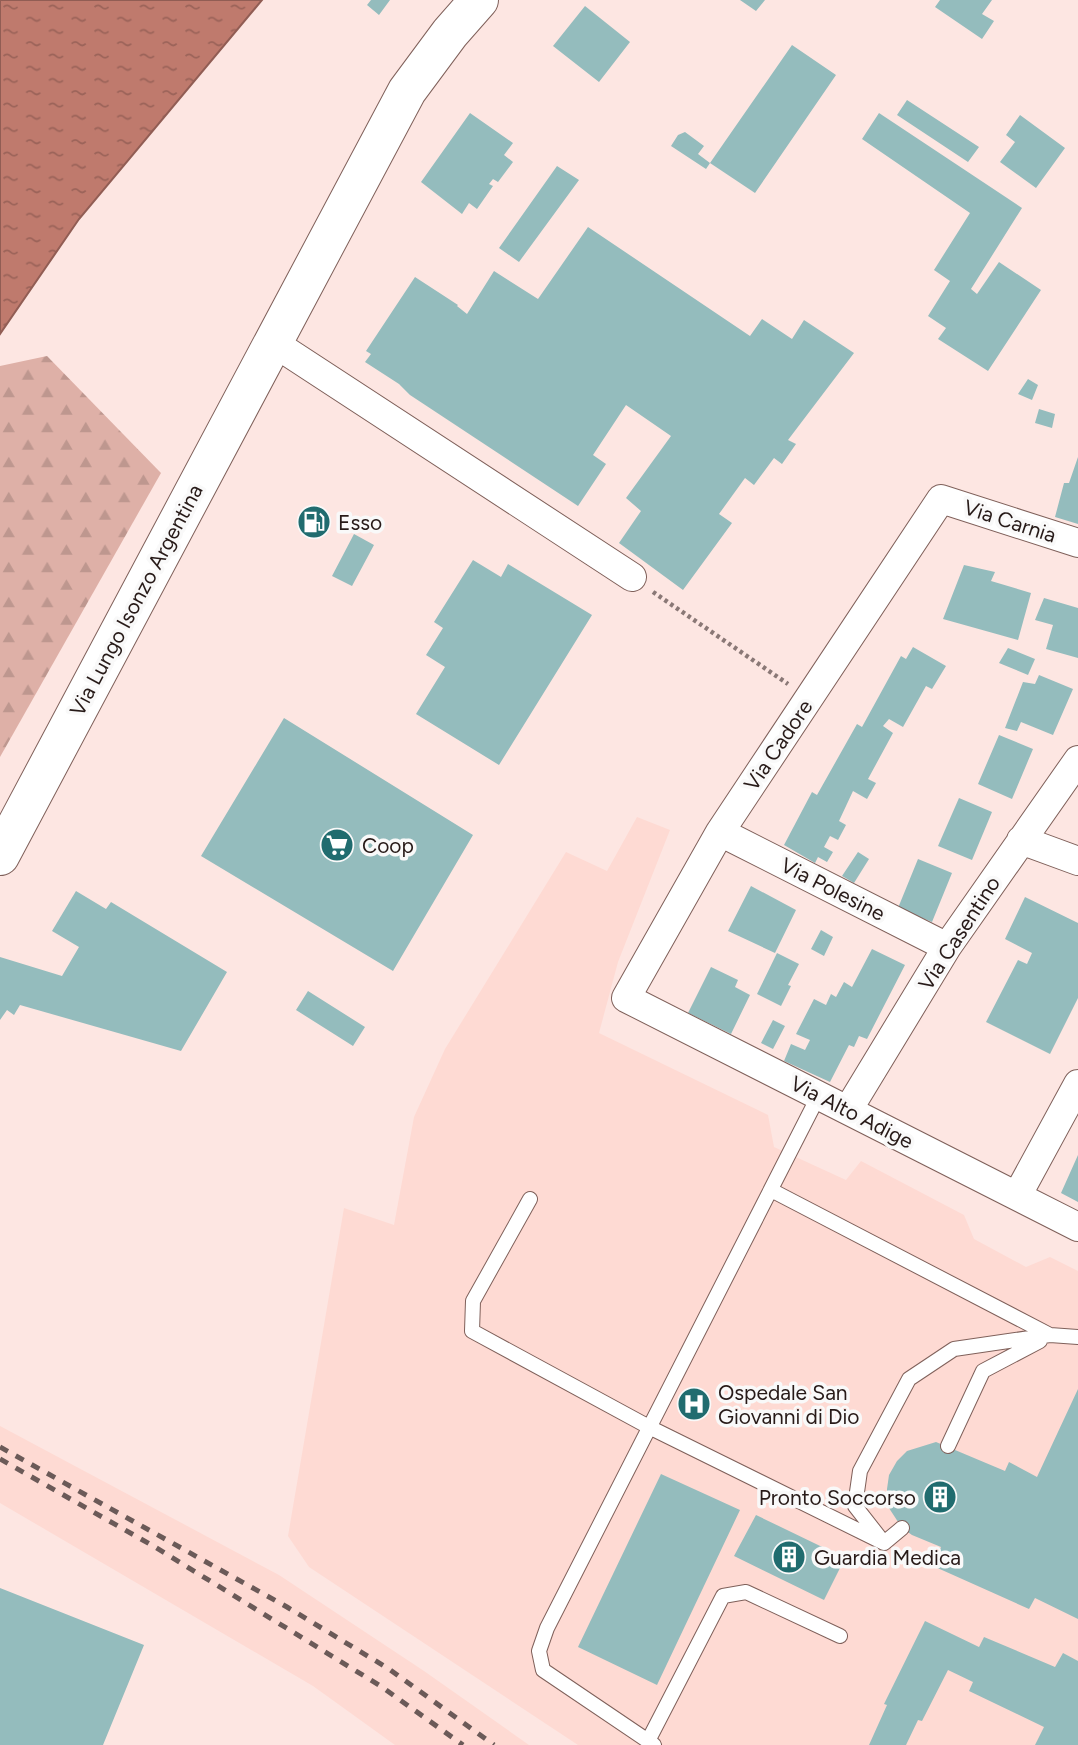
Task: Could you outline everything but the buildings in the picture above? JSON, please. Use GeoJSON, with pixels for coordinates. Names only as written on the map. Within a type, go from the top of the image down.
{"type":"FeatureCollection","features":[{"type":"Feature","properties":{"kind":"main road","name":"Via Lungo Isonzo Argentina"},"geometry":{"type":"LineString","coordinates":[[0,856],[407,91],[450,33],[479,0]]}},
{"type":"Feature","properties":{"kind":"street"},"geometry":{"type":"LineString","coordinates":[[274,344],[632,577]]}},
{"type":"Feature","properties":{"kind":"street","name":"Via Carnia"},"geometry":{"type":"LineString","coordinates":[[941,499],[1078,543]]}},
{"type":"Feature","properties":{"kind":"street","name":"Via Cadore"},"geometry":{"type":"LineString","coordinates":[[626,998],[720,832],[941,499]]}},
{"type":"Feature","properties":{"kind":"street","name":"Via Casentino"},"geometry":{"type":"LineString","coordinates":[[848,1110],[947,947],[1078,760]]}},
{"type":"Feature","properties":{"kind":"street","name":"Via Polesine"},"geometry":{"type":"LineString","coordinates":[[720,832],[947,947]]}},
{"type":"Feature","properties":{"kind":"street"},"geometry":{"type":"LineString","coordinates":[[1021,840],[1078,861]]}},
{"type":"Feature","properties":{"kind":"street","name":"Via Alto Adige"},"geometry":{"type":"LineString","coordinates":[[626,998],[1078,1227]]}},
{"type":"Feature","properties":{"kind":"street"},"geometry":{"type":"LineString","coordinates":[[1017,1196],[1078,1084]]}},
{"type":"Feature","properties":{"kind":"lane"},"geometry":{"type":"LineString","coordinates":[[819,1095],[547,1629],[539,1651],[543,1670],[651,1743],[723,1596],[746,1592],[841,1636]]}},
{"type":"Feature","properties":{"kind":"lane"},"geometry":{"type":"LineString","coordinates":[[771,1190],[1050,1335]]}},
{"type":"Feature","properties":{"kind":"lane"},"geometry":{"type":"LineString","coordinates":[[530,1199],[473,1301],[472,1331],[649,1427],[884,1543]]}},
{"type":"Feature","properties":{"kind":"lane"},"geometry":{"type":"LineString","coordinates":[[948,1446],[983,1371],[1050,1335]]}},
{"type":"Feature","properties":{"kind":"lane"},"geometry":{"type":"LineString","coordinates":[[884,1543],[855,1506],[858,1483],[860,1471],[909,1379],[954,1349],[1050,1335],[1078,1337]]}},
{"type":"Feature","properties":{"kind":"lane"},"geometry":{"type":"LineString","coordinates":[[884,1543],[902,1528]]}},
{"type":"Feature","properties":{"kind":"path"},"geometry":{"type":"LineString","coordinates":[[632,577],[809,698]]}},
{"type":"Feature","properties":{"kind":"shaded area","name":"Ospedale San Giovanni di Dio"},"geometry":{"type":"Polygon","coordinates":[[[637,817],[670,830],[618,962],[599,1033],[768,1115],[774,1147],[846,1180],[861,1161],[964,1215],[974,1239],[1026,1267],[1050,1257],[1078,1271],[1078,1745],[578,1745],[309,1567],[288,1536],[344,1208],[394,1225],[414,1117],[445,1049],[566,852],[607,871],[637,817]]]}},
{"type":"Feature","properties":{"kind":"shaded area"},"geometry":{"type":"Polygon","coordinates":[[[0,1426],[279,1575],[424,1671],[529,1745],[395,1745],[313,1686],[0,1503],[0,1426]]]}},
{"type":"Feature","properties":{"kind":"green space"},"geometry":{"type":"Polygon","coordinates":[[[47,356],[161,473],[0,757],[0,366],[47,356]]]}},
{"type":"Feature","properties":{"kind":"water"},"geometry":{"type":"Polygon","coordinates":[[[0,0],[262,0],[79,219],[0,334],[0,0]]]}},
{"type":"Feature","properties":{"kind":"railway"},"geometry":{"type":"LineString","coordinates":[[0,1447],[287,1607],[389,1669],[494,1745]]}},
{"type":"Feature","properties":{"kind":"railway"},"geometry":{"type":"LineString","coordinates":[[0,1459],[155,1547],[382,1687],[463,1745]]}},
{"type":"Feature","properties":{"kind":"place","name":"Esso"},"geometry":{"type":"Point","coordinates":[314,522]}},
{"type":"Feature","properties":{"kind":"place","name":"Coop"},"geometry":{"type":"Point","coordinates":[337,845]}},
{"type":"Feature","properties":{"kind":"place","name":"Ospedale San Giovanni di Dio"},"geometry":{"type":"Point","coordinates":[694,1404]}},
{"type":"Feature","properties":{"kind":"place","name":"Pronto Soccorso"},"geometry":{"type":"Point","coordinates":[940,1497]}},
{"type":"Feature","properties":{"kind":"place","name":"Guardia Medica"},"geometry":{"type":"Point","coordinates":[789,1557]}}]}
